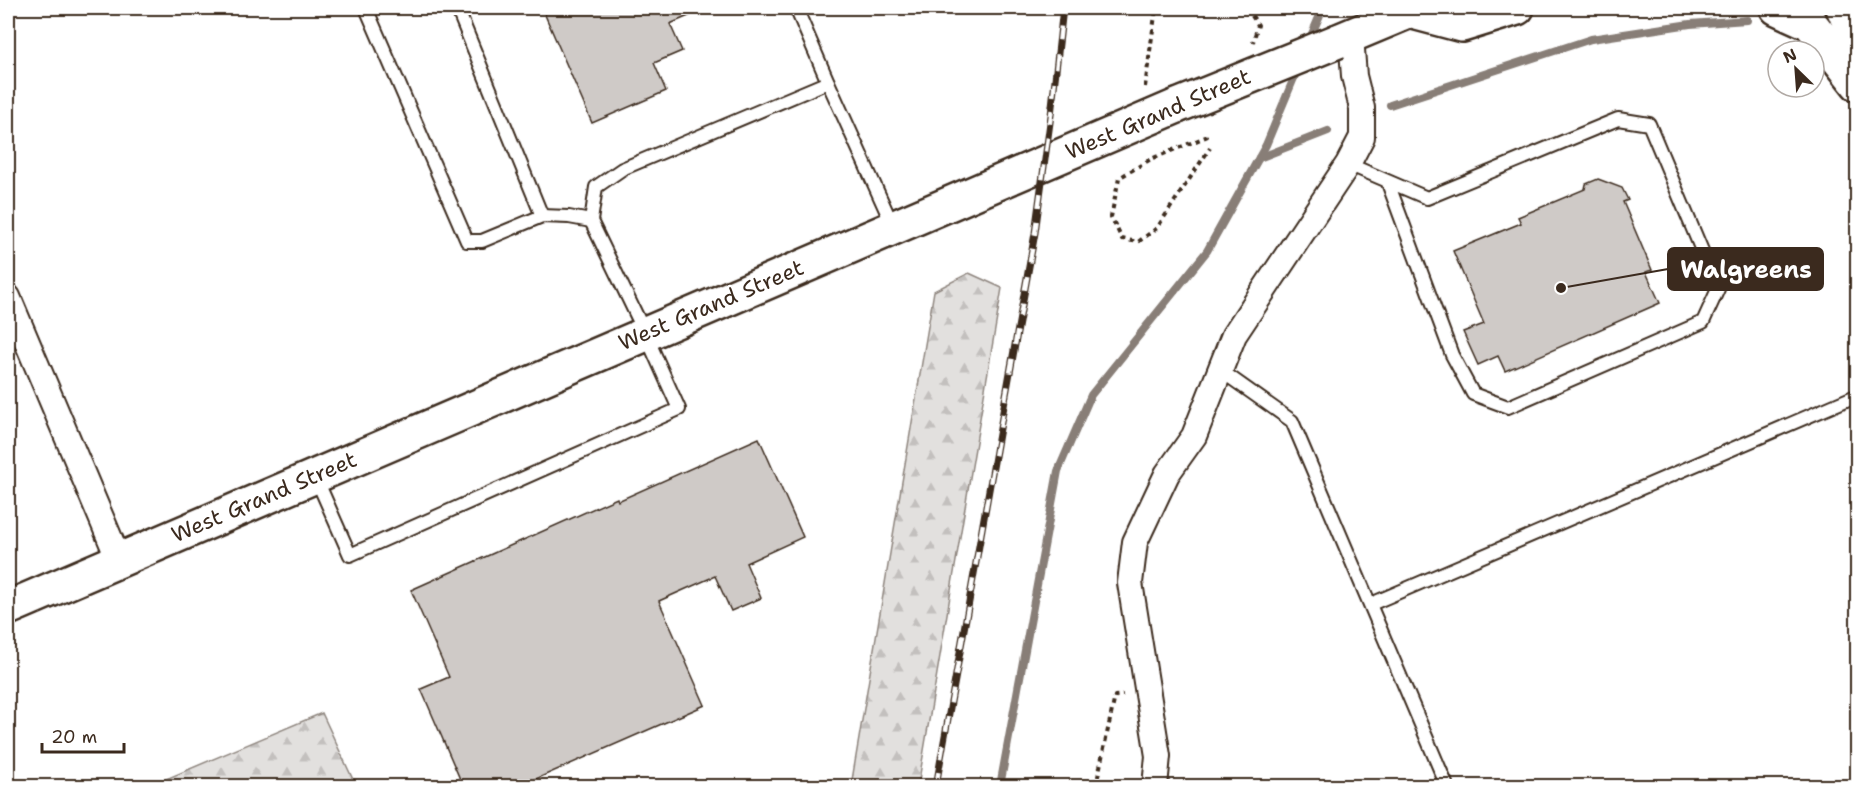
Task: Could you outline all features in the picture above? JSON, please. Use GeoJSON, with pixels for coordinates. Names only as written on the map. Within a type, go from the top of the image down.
{"type":"FeatureCollection","features":[{"type":"Feature","properties":{"kind":"main road"},"geometry":{"type":"LineString","coordinates":[[1414,8],[1462,25],[1517,8]]}},
{"type":"Feature","properties":{"kind":"main road","name":"West Grand Street"},"geometry":{"type":"LineString","coordinates":[[8,608],[893,227],[1414,8]]}},
{"type":"Feature","properties":{"kind":"main road"},"geometry":{"type":"LineString","coordinates":[[1778,8],[1810,23],[1857,84]]}},
{"type":"Feature","properties":{"kind":"main road"},"geometry":{"type":"LineString","coordinates":[[1843,8],[1857,44]]}},
{"type":"Feature","properties":{"kind":"street"},"geometry":{"type":"LineString","coordinates":[[1155,786],[1158,756],[1130,583],[1136,542],[1167,474],[1194,436],[1234,335],[1348,164],[1362,137],[1362,108],[1344,39]]}},
{"type":"Feature","properties":{"kind":"street"},"geometry":{"type":"LineString","coordinates":[[8,297],[119,560]]}},
{"type":"Feature","properties":{"kind":"lane"},"geometry":{"type":"LineString","coordinates":[[366,8],[467,241],[482,241],[542,216],[591,221]]}},
{"type":"Feature","properties":{"kind":"lane"},"geometry":{"type":"LineString","coordinates":[[456,8],[542,216]]}},
{"type":"Feature","properties":{"kind":"lane"},"geometry":{"type":"LineString","coordinates":[[796,8],[893,227]]}},
{"type":"Feature","properties":{"kind":"lane"},"geometry":{"type":"LineString","coordinates":[[315,475],[350,555],[679,409],[591,221],[596,187],[622,169],[828,82]]}},
{"type":"Feature","properties":{"kind":"lane"},"geometry":{"type":"LineString","coordinates":[[1348,164],[1427,198],[1618,119],[1649,124],[1718,289],[1702,322],[1508,407],[1473,394],[1452,355],[1388,183]]}},
{"type":"Feature","properties":{"kind":"lane"},"geometry":{"type":"LineString","coordinates":[[1220,370],[1292,420],[1447,786]]}},
{"type":"Feature","properties":{"kind":"lane"},"geometry":{"type":"LineString","coordinates":[[1371,604],[1857,395]]}},
{"type":"Feature","properties":{"kind":"path"},"geometry":{"type":"LineString","coordinates":[[1145,90],[1156,8]]}},
{"type":"Feature","properties":{"kind":"path"},"geometry":{"type":"LineString","coordinates":[[1208,136],[1151,159],[1119,178],[1111,217],[1122,238],[1138,242],[1157,228],[1210,148]]}},
{"type":"Feature","properties":{"kind":"path"},"geometry":{"type":"LineString","coordinates":[[1096,786],[1115,696],[1148,691]]}},
{"type":"Feature","properties":{"kind":"green space"},"geometry":{"type":"Polygon","coordinates":[[[969,273],[1002,288],[918,786],[851,786],[934,291],[969,273]]]}},
{"type":"Feature","properties":{"kind":"green space"},"geometry":{"type":"Polygon","coordinates":[[[322,713],[356,786],[161,786],[166,779],[322,713]]]}},
{"type":"Feature","properties":{"kind":"building"},"geometry":{"type":"Polygon","coordinates":[[[542,8],[696,8],[698,12],[670,24],[682,51],[654,63],[666,91],[592,123],[542,8]]]}},
{"type":"Feature","properties":{"kind":"building"},"geometry":{"type":"Polygon","coordinates":[[[1598,179],[1622,188],[1628,200],[1623,202],[1652,270],[1646,272],[1660,303],[1505,371],[1498,356],[1478,365],[1463,332],[1484,324],[1453,251],[1521,223],[1518,217],[1585,189],[1586,184],[1598,179]]]}},
{"type":"Feature","properties":{"kind":"building"},"geometry":{"type":"Polygon","coordinates":[[[759,438],[803,537],[746,563],[761,598],[731,611],[715,576],[659,601],[705,705],[520,786],[463,786],[421,689],[449,677],[411,590],[617,498],[618,501],[759,438]]]}},
{"type":"Feature","properties":{"kind":"waterway"},"geometry":{"type":"LineString","coordinates":[[1308,43],[1323,8]]}},
{"type":"Feature","properties":{"kind":"waterway"},"geometry":{"type":"LineString","coordinates":[[1390,105],[1591,39],[1690,24],[1747,20]]}},
{"type":"Feature","properties":{"kind":"waterway"},"geometry":{"type":"LineString","coordinates":[[1000,786],[1058,471],[1091,395],[1207,251],[1266,145],[1299,66]]}},
{"type":"Feature","properties":{"kind":"waterway"},"geometry":{"type":"LineString","coordinates":[[1259,158],[1328,131]]}},
{"type":"Feature","properties":{"kind":"railway"},"geometry":{"type":"LineString","coordinates":[[936,786],[1035,233],[1063,8]]}},
{"type":"Feature","properties":{"kind":"place","name":"Walgreens"},"geometry":{"type":"Point","coordinates":[1561,288]}}]}
